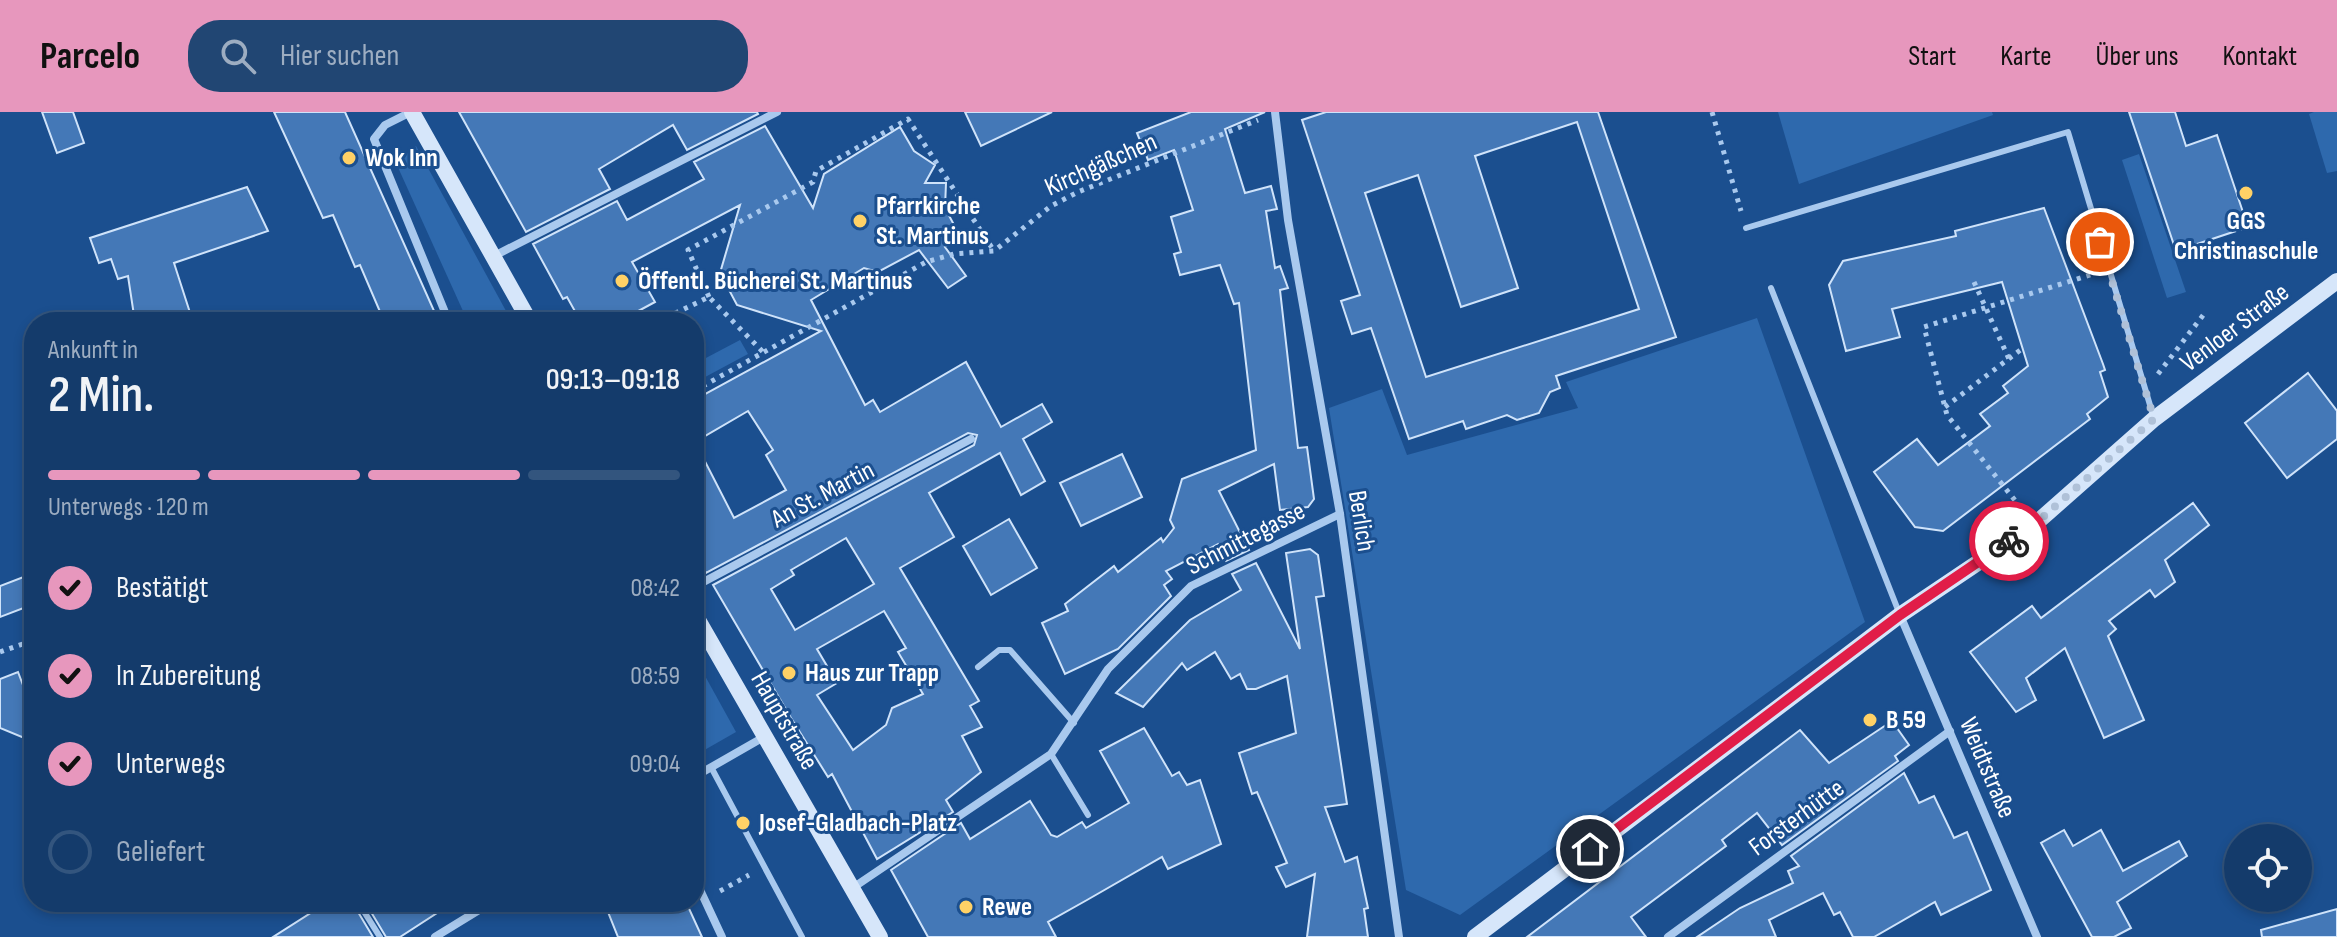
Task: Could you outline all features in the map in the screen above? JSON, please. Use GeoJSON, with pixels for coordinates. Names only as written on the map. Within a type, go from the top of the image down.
{"type":"FeatureCollection","features":[{"type":"Feature","properties":{"kind":"street"},"geometry":{"type":"LineString","coordinates":[[445,312],[374,139],[385,125],[412,112],[524,312]]}},
{"type":"Feature","properties":{"kind":"street"},"geometry":{"type":"LineString","coordinates":[[493,257],[777,112]]}},
{"type":"Feature","properties":{"kind":"street","name":"Berlich"},"geometry":{"type":"LineString","coordinates":[[1275,112],[1288,220],[1340,514],[1399,937]]}},
{"type":"Feature","properties":{"kind":"street","name":"Venloer Straße"},"geometry":{"type":"LineString","coordinates":[[1475,937],[1900,615],[2034,525],[2154,419],[2337,281]]}},
{"type":"Feature","properties":{"kind":"street","name":"An St. Martin"},"geometry":{"type":"LineString","coordinates":[[704,582],[971,439]]}},
{"type":"Feature","properties":{"kind":"street","name":"Schmittegasse"},"geometry":{"type":"LineString","coordinates":[[854,887],[1051,754],[1108,669],[1191,586],[1340,514]]}},
{"type":"Feature","properties":{"kind":"street","name":"Weidtstraße"},"geometry":{"type":"LineString","coordinates":[[1900,615],[2037,937]]}},
{"type":"Feature","properties":{"kind":"street","name":"Hauptstraße"},"geometry":{"type":"LineString","coordinates":[[704,631],[880,937]]}},
{"type":"Feature","properties":{"kind":"street","name":"Forsterhütte"},"geometry":{"type":"LineString","coordinates":[[1668,937],[1950,731]]}},
{"type":"Feature","properties":{"kind":"street"},"geometry":{"type":"LineString","coordinates":[[704,771],[764,737]]}},
{"type":"Feature","properties":{"kind":"street"},"geometry":{"type":"LineString","coordinates":[[704,899],[722,937]]}},
{"type":"Feature","properties":{"kind":"street"},"geometry":{"type":"LineString","coordinates":[[435,937],[476,912]]}},
{"type":"Feature","properties":{"kind":"lane"},"geometry":{"type":"LineString","coordinates":[[1746,228],[2068,132],[2154,419]]}},
{"type":"Feature","properties":{"kind":"lane"},"geometry":{"type":"LineString","coordinates":[[1771,288],[1900,615]]}},
{"type":"Feature","properties":{"kind":"lane"},"geometry":{"type":"LineString","coordinates":[[978,667],[999,650],[1010,650],[1074,723]]}},
{"type":"Feature","properties":{"kind":"lane"},"geometry":{"type":"LineString","coordinates":[[1051,754],[1088,815]]}},
{"type":"Feature","properties":{"kind":"lane"},"geometry":{"type":"LineString","coordinates":[[711,767],[802,937]]}},
{"type":"Feature","properties":{"kind":"lane"},"geometry":{"type":"LineString","coordinates":[[364,912],[380,937]]}},
{"type":"Feature","properties":{"kind":"path","name":"Kirchgäßchen"},"geometry":{"type":"LineString","coordinates":[[994,251],[1051,206],[1078,192],[1275,112]]}},
{"type":"Feature","properties":{"kind":"path"},"geometry":{"type":"LineString","coordinates":[[1712,112],[1746,228]]}},
{"type":"Feature","properties":{"kind":"path"},"geometry":{"type":"LineString","coordinates":[[704,386],[764,353],[926,262],[954,254],[994,251],[908,119],[816,171],[813,182],[688,250],[709,297],[764,353]]}},
{"type":"Feature","properties":{"kind":"path"},"geometry":{"type":"LineString","coordinates":[[2034,525],[1945,407],[1924,327],[2108,269]]}},
{"type":"Feature","properties":{"kind":"path"},"geometry":{"type":"LineString","coordinates":[[1974,282],[1983,308],[2009,359]]}},
{"type":"Feature","properties":{"kind":"path"},"geometry":{"type":"LineString","coordinates":[[678,312],[709,297]]}},
{"type":"Feature","properties":{"kind":"path"},"geometry":{"type":"LineString","coordinates":[[2145,391],[2204,314]]}},
{"type":"Feature","properties":{"kind":"path"},"geometry":{"type":"LineString","coordinates":[[1945,407],[2023,348]]}},
{"type":"Feature","properties":{"kind":"path"},"geometry":{"type":"LineString","coordinates":[[0,652],[24,644]]}},
{"type":"Feature","properties":{"kind":"path"},"geometry":{"type":"LineString","coordinates":[[704,899],[764,867]]}},
{"type":"Feature","properties":{"kind":"shaded area"},"geometry":{"type":"Polygon","coordinates":[[[1778,112],[1992,112],[1993,115],[1799,184],[1778,112]]]}},
{"type":"Feature","properties":{"kind":"shaded area"},"geometry":{"type":"Polygon","coordinates":[[[2337,112],[2337,171],[2327,173],[2309,114],[2337,112]]]}},
{"type":"Feature","properties":{"kind":"shaded area"},"geometry":{"type":"Polygon","coordinates":[[[416,146],[507,312],[463,312],[396,163],[416,146]]]}},
{"type":"Feature","properties":{"kind":"shaded area"},"geometry":{"type":"Polygon","coordinates":[[[2139,154],[2186,292],[2167,298],[2122,160],[2139,154]]]}},
{"type":"Feature","properties":{"kind":"shaded area"},"geometry":{"type":"Polygon","coordinates":[[[1757,318],[1865,622],[1460,915],[1406,890],[1329,408],[1382,389],[1407,455],[1578,408],[1566,382],[1757,318]]]}},
{"type":"Feature","properties":{"kind":"shaded area"},"geometry":{"type":"Polygon","coordinates":[[[740,340],[748,354],[704,378],[704,359],[740,340]]]}},
{"type":"Feature","properties":{"kind":"shaded area"},"geometry":{"type":"Polygon","coordinates":[[[704,674],[736,732],[704,750],[704,674]]]}},
{"type":"Feature","properties":{"kind":"building"},"geometry":{"type":"Polygon","coordinates":[[[42,112],[73,112],[84,143],[57,153],[42,112]]]}},
{"type":"Feature","properties":{"kind":"building"},"geometry":{"type":"Polygon","coordinates":[[[274,112],[345,112],[435,312],[380,312],[360,265],[355,267],[333,215],[323,218],[274,112]]]}},
{"type":"Feature","properties":{"kind":"building"},"geometry":{"type":"Polygon","coordinates":[[[459,112],[758,114],[687,150],[673,125],[599,169],[610,189],[526,232],[459,112]]]}},
{"type":"Feature","properties":{"kind":"building"},"geometry":{"type":"Polygon","coordinates":[[[965,112],[1052,112],[981,146],[965,112]]]}},
{"type":"Feature","properties":{"kind":"building"},"geometry":{"type":"Polygon","coordinates":[[[1191,112],[1265,112],[1225,129],[1245,193],[1271,186],[1277,209],[1266,211],[1275,268],[1280,266],[1288,288],[1280,290],[1298,448],[1307,447],[1314,499],[1308,507],[1280,510],[1274,464],[1219,491],[1249,550],[1226,561],[1218,544],[1166,571],[1172,579],[1164,585],[1171,596],[1118,649],[1065,674],[1042,623],[1068,611],[1065,604],[1114,566],[1118,572],[1161,538],[1163,542],[1174,528],[1170,520],[1182,479],[1256,450],[1239,303],[1234,304],[1220,265],[1180,275],[1174,254],[1181,252],[1171,217],[1193,210],[1174,150],[1148,160],[1137,133],[1191,112]]]}},
{"type":"Feature","properties":{"kind":"building"},"geometry":{"type":"Polygon","coordinates":[[[1326,112],[1598,112],[1676,337],[1556,376],[1560,388],[1550,392],[1539,413],[1517,420],[1507,415],[1466,429],[1463,421],[1409,439],[1371,328],[1352,334],[1341,301],[1360,295],[1302,120],[1326,112]],[[1577,122],[1475,156],[1518,288],[1461,307],[1418,175],[1365,193],[1426,377],[1639,309],[1577,122]]]}},
{"type":"Feature","properties":{"kind":"building"},"geometry":{"type":"Polygon","coordinates":[[[2129,112],[2175,112],[2186,146],[2217,135],[2248,227],[2176,251],[2129,112]]]}},
{"type":"Feature","properties":{"kind":"building"},"geometry":{"type":"Polygon","coordinates":[[[765,126],[813,208],[824,174],[900,127],[914,151],[935,165],[925,183],[946,183],[945,208],[961,238],[945,247],[966,276],[948,288],[919,250],[878,272],[864,268],[811,300],[865,405],[873,400],[880,412],[966,362],[1001,427],[1042,404],[1052,422],[1023,439],[1045,481],[1021,495],[1000,453],[929,493],[954,537],[900,568],[979,701],[970,706],[982,727],[962,736],[981,772],[946,800],[953,812],[877,859],[832,774],[828,777],[713,585],[974,445],[977,435],[968,433],[706,573],[704,460],[734,518],[786,490],[766,455],[773,450],[748,411],[704,437],[704,395],[821,331],[737,305],[720,273],[740,205],[632,262],[655,302],[636,312],[575,312],[567,297],[563,299],[533,244],[617,201],[627,220],[704,179],[694,162],[765,126]],[[846,538],[791,570],[794,575],[771,589],[795,630],[874,584],[846,538]],[[884,611],[817,649],[837,683],[817,695],[853,750],[886,725],[892,708],[923,694],[898,652],[906,648],[884,611]]]}},
{"type":"Feature","properties":{"kind":"building"},"geometry":{"type":"Polygon","coordinates":[[[247,187],[268,231],[174,263],[190,312],[133,312],[128,276],[118,279],[111,259],[99,263],[90,238],[247,187]]]}},
{"type":"Feature","properties":{"kind":"building"},"geometry":{"type":"Polygon","coordinates":[[[2044,208],[2103,364],[2105,370],[2100,372],[2108,397],[2087,414],[2090,419],[1943,531],[1915,527],[1874,472],[1917,439],[1938,465],[1990,426],[1980,414],[2008,393],[2003,386],[2028,366],[2002,282],[1892,309],[1900,337],[1846,351],[1829,285],[1843,261],[1956,236],[1955,231],[2044,208]]]}},
{"type":"Feature","properties":{"kind":"building"},"geometry":{"type":"Polygon","coordinates":[[[2308,373],[2337,411],[2337,439],[2287,478],[2245,423],[2308,373]]]}},
{"type":"Feature","properties":{"kind":"building"},"geometry":{"type":"Polygon","coordinates":[[[1122,454],[1142,497],[1081,526],[1060,483],[1122,454]]]}},
{"type":"Feature","properties":{"kind":"building"},"geometry":{"type":"Polygon","coordinates":[[[2193,503],[2209,525],[2165,560],[2175,582],[2155,597],[2150,590],[2109,621],[2116,629],[2108,636],[2144,720],[2104,738],[2065,648],[2026,678],[2036,700],[2016,712],[1970,652],[2032,606],[2041,618],[2193,503]]]}},
{"type":"Feature","properties":{"kind":"building"},"geometry":{"type":"Polygon","coordinates":[[[1009,519],[1037,568],[991,595],[963,546],[1009,519]]]}},
{"type":"Feature","properties":{"kind":"building"},"geometry":{"type":"Polygon","coordinates":[[[1310,549],[1318,555],[1324,596],[1316,597],[1347,804],[1325,807],[1345,862],[1357,857],[1368,908],[1364,909],[1368,937],[1307,937],[1315,874],[1286,887],[1276,867],[1287,863],[1257,792],[1252,794],[1239,753],[1296,733],[1287,676],[1256,689],[1247,689],[1240,674],[1231,679],[1215,652],[1187,670],[1182,663],[1143,707],[1116,693],[1190,620],[1241,590],[1232,574],[1256,563],[1300,649],[1286,553],[1310,549]]]}},
{"type":"Feature","properties":{"kind":"building"},"geometry":{"type":"Polygon","coordinates":[[[24,577],[24,608],[0,617],[0,586],[24,577]]]}},
{"type":"Feature","properties":{"kind":"building"},"geometry":{"type":"Polygon","coordinates":[[[18,672],[24,688],[24,738],[0,728],[0,679],[18,672]]]}},
{"type":"Feature","properties":{"kind":"building"},"geometry":{"type":"Polygon","coordinates":[[[1892,721],[1909,745],[1895,756],[1898,761],[1782,845],[1757,813],[1722,840],[1726,846],[1631,917],[1646,937],[1527,937],[1800,730],[1829,763],[1892,721]]]}},
{"type":"Feature","properties":{"kind":"building"},"geometry":{"type":"Polygon","coordinates":[[[1144,728],[1172,776],[1179,772],[1187,785],[1200,780],[1221,844],[1168,869],[1162,857],[1048,922],[1056,937],[928,937],[891,870],[961,823],[970,839],[1030,801],[1051,835],[1057,837],[1082,822],[1086,828],[1129,803],[1100,751],[1144,728]]]}},
{"type":"Feature","properties":{"kind":"building"},"geometry":{"type":"Polygon","coordinates":[[[1904,773],[1919,803],[1934,796],[1954,838],[1967,832],[1991,890],[1941,915],[1935,902],[1874,937],[1853,937],[1840,912],[1834,915],[1823,893],[1769,920],[1776,937],[1697,937],[1740,908],[1793,883],[1788,871],[1799,866],[1791,856],[1904,773]]]}},
{"type":"Feature","properties":{"kind":"building"},"geometry":{"type":"Polygon","coordinates":[[[2064,830],[2073,846],[2101,830],[2123,871],[2179,841],[2187,856],[2117,902],[2131,928],[2114,937],[2092,937],[2041,843],[2064,830]]]}},
{"type":"Feature","properties":{"kind":"building"},"geometry":{"type":"Polygon","coordinates":[[[2337,909],[2337,937],[2262,937],[2261,930],[2337,909]]]}},
{"type":"Feature","properties":{"kind":"building"},"geometry":{"type":"Polygon","coordinates":[[[312,912],[358,912],[373,937],[273,937],[312,912]]]}},
{"type":"Feature","properties":{"kind":"building"},"geometry":{"type":"Polygon","coordinates":[[[371,912],[439,912],[400,937],[386,937],[371,912]]]}},
{"type":"Feature","properties":{"kind":"building"},"geometry":{"type":"Polygon","coordinates":[[[608,912],[691,912],[702,937],[618,937],[608,912]]]}},
{"type":"Feature","properties":{"kind":"way so far"},"geometry":{"type":"LineString","coordinates":[[2009,541],[2034,525],[2154,419],[2100,242]]}},
{"type":"Feature","properties":{"kind":"place","name":"Wok Inn"},"geometry":{"type":"Point","coordinates":[349,158]}},
{"type":"Feature","properties":{"kind":"place","name":"GGS Christinaschule"},"geometry":{"type":"Point","coordinates":[2246,193]}},
{"type":"Feature","properties":{"kind":"place","name":"Pfarrkirche St. Martinus"},"geometry":{"type":"Point","coordinates":[860,221]}},
{"type":"Feature","properties":{"kind":"place","name":"Öffentl. Bücherei St. Martinus"},"geometry":{"type":"Point","coordinates":[622,281]}},
{"type":"Feature","properties":{"kind":"place","name":"Haus zur Trapp"},"geometry":{"type":"Point","coordinates":[789,673]}},
{"type":"Feature","properties":{"kind":"place","name":"B 59"},"geometry":{"type":"Point","coordinates":[1870,720]}},
{"type":"Feature","properties":{"kind":"place","name":"Josef-Gladbach-Platz"},"geometry":{"type":"Point","coordinates":[743,823]}},
{"type":"Feature","properties":{"kind":"place","name":"Rewe"},"geometry":{"type":"Point","coordinates":[966,907]}},
{"type":"Feature","properties":{"kind":"route"},"geometry":{"type":"LineString","coordinates":[[1590,849],[1900,615],[2009,541]]}}]}
